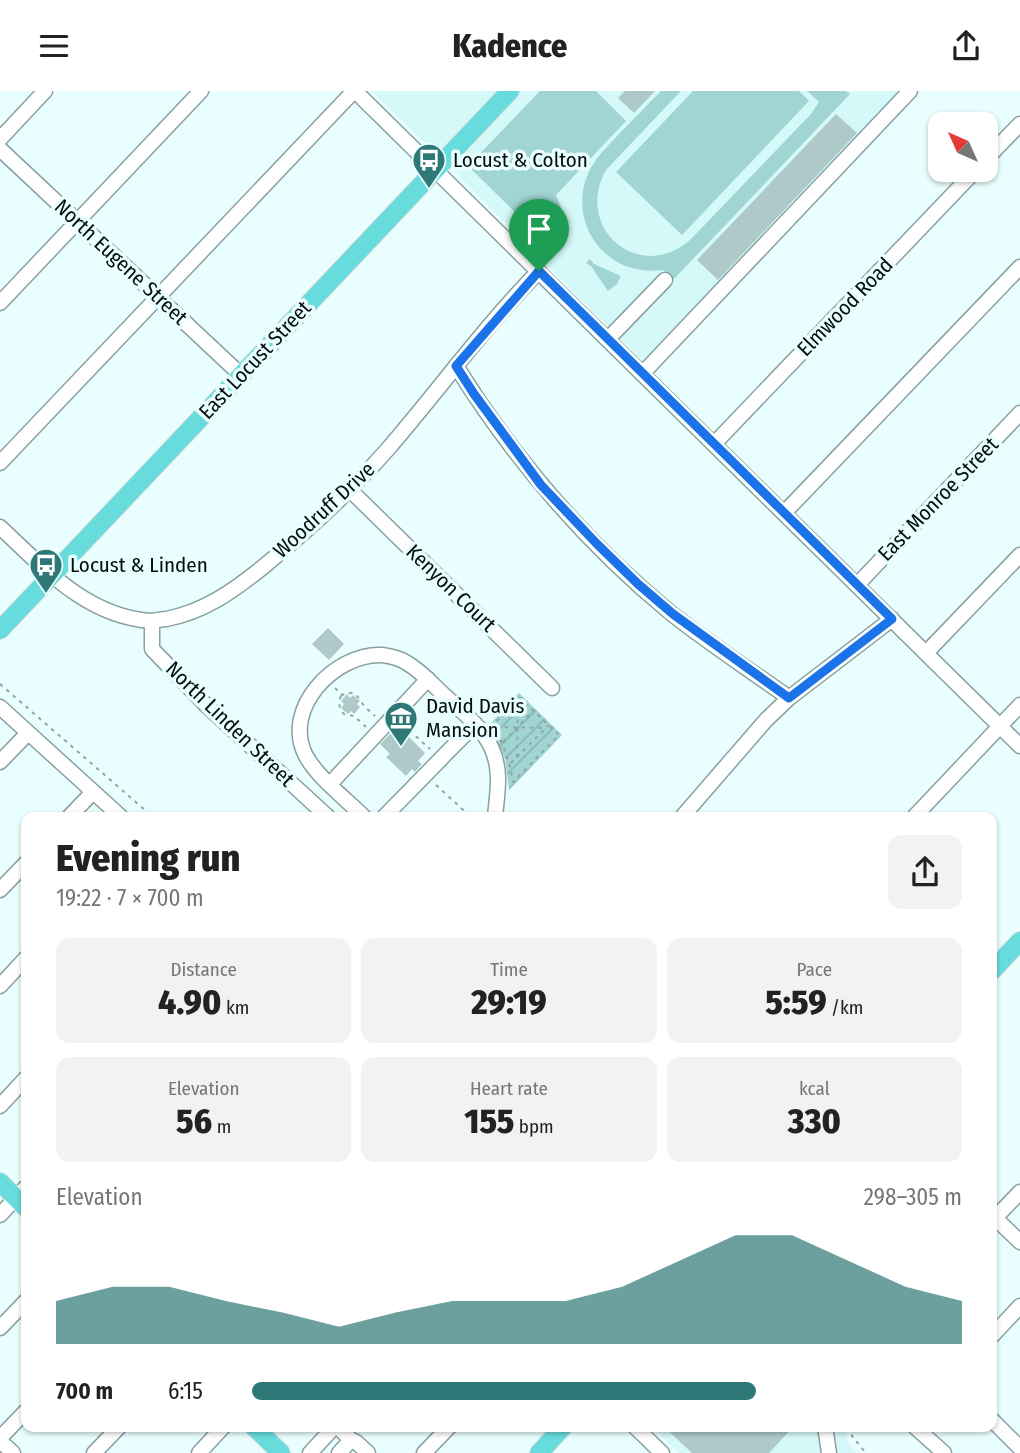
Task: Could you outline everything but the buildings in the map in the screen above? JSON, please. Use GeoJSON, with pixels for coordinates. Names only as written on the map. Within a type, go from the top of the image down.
{"type":"FeatureCollection","features":[{"type":"Feature","properties":{"kind":"main road","name":"East Locust Street"},"geometry":{"type":"LineString","coordinates":[[0,630],[510,91]]}},
{"type":"Feature","properties":{"kind":"main road"},"geometry":{"type":"LineString","coordinates":[[997,966],[1020,941]]}},
{"type":"Feature","properties":{"kind":"main road"},"geometry":{"type":"LineString","coordinates":[[0,1182],[21,1196]]}},
{"type":"Feature","properties":{"kind":"main road"},"geometry":{"type":"LineString","coordinates":[[259,1432],[281,1453]]}},
{"type":"Feature","properties":{"kind":"main road"},"geometry":{"type":"LineString","coordinates":[[539,1453],[558,1432]]}},
{"type":"Feature","properties":{"kind":"street"},"geometry":{"type":"LineString","coordinates":[[0,139],[45,91]]}},
{"type":"Feature","properties":{"kind":"street"},"geometry":{"type":"LineString","coordinates":[[0,303],[201,91]]}},
{"type":"Feature","properties":{"kind":"street"},"geometry":{"type":"LineString","coordinates":[[0,463],[355,91],[1020,745]]}},
{"type":"Feature","properties":{"kind":"street"},"geometry":{"type":"LineString","coordinates":[[642,373],[910,91]]}},
{"type":"Feature","properties":{"kind":"street"},"geometry":{"type":"LineString","coordinates":[[998,147],[1020,124]]}},
{"type":"Feature","properties":{"kind":"street","name":"North Eugene Street"},"geometry":{"type":"LineString","coordinates":[[0,149],[241,375]]}},
{"type":"Feature","properties":{"kind":"street","name":"Elmwood Road"},"geometry":{"type":"LineString","coordinates":[[714,444],[965,182]]}},
{"type":"Feature","properties":{"kind":"street"},"geometry":{"type":"LineString","coordinates":[[785,513],[1020,267]]}},
{"type":"Feature","properties":{"kind":"street","name":"Woodruff Drive"},"geometry":{"type":"LineString","coordinates":[[52,575],[87,602],[152,621],[181,616],[221,598],[285,549],[349,489],[386,450],[539,271]]}},
{"type":"Feature","properties":{"kind":"street"},"geometry":{"type":"LineString","coordinates":[[608,339],[665,280]]}},
{"type":"Feature","properties":{"kind":"street"},"geometry":{"type":"LineString","coordinates":[[456,366],[480,404],[541,485],[597,544],[673,614],[789,698]]}},
{"type":"Feature","properties":{"kind":"street","name":"East Monroe Street"},"geometry":{"type":"LineString","coordinates":[[857,585],[1020,413]]}},
{"type":"Feature","properties":{"kind":"street","name":"Kenyon Court"},"geometry":{"type":"LineString","coordinates":[[349,489],[552,688]]}},
{"type":"Feature","properties":{"kind":"street"},"geometry":{"type":"LineString","coordinates":[[1,529],[52,575]]}},
{"type":"Feature","properties":{"kind":"street"},"geometry":{"type":"LineString","coordinates":[[926,653],[1020,555]]}},
{"type":"Feature","properties":{"kind":"street"},"geometry":{"type":"LineString","coordinates":[[686,812],[766,720],[789,698],[892,619]]}},
{"type":"Feature","properties":{"kind":"street","name":"North Linden Street"},"geometry":{"type":"LineString","coordinates":[[152,621],[152,649],[207,706],[323,812]]}},
{"type":"Feature","properties":{"kind":"street"},"geometry":{"type":"LineString","coordinates":[[359,812],[318,772],[305,755],[300,733],[302,715],[309,696],[324,678],[367,656],[385,655],[405,661],[428,679],[481,731],[493,750],[499,778],[496,812]]}},
{"type":"Feature","properties":{"kind":"street"},"geometry":{"type":"LineString","coordinates":[[330,784],[428,679]]}},
{"type":"Feature","properties":{"kind":"street"},"geometry":{"type":"LineString","coordinates":[[919,812],[1020,705]]}},
{"type":"Feature","properties":{"kind":"street"},"geometry":{"type":"LineString","coordinates":[[0,707],[115,812]]}},
{"type":"Feature","properties":{"kind":"street"},"geometry":{"type":"LineString","coordinates":[[389,812],[475,724]]}},
{"type":"Feature","properties":{"kind":"street"},"geometry":{"type":"LineString","coordinates":[[0,762],[28,733]]}},
{"type":"Feature","properties":{"kind":"street"},"geometry":{"type":"LineString","coordinates":[[74,812],[93,792]]}},
{"type":"Feature","properties":{"kind":"street"},"geometry":{"type":"LineString","coordinates":[[0,890],[21,868]]}},
{"type":"Feature","properties":{"kind":"street"},"geometry":{"type":"LineString","coordinates":[[0,986],[21,963]]}},
{"type":"Feature","properties":{"kind":"street"},"geometry":{"type":"LineString","coordinates":[[0,1106],[21,1083]]}},
{"type":"Feature","properties":{"kind":"street"},"geometry":{"type":"LineString","coordinates":[[997,1214],[1020,1192]]}},
{"type":"Feature","properties":{"kind":"street"},"geometry":{"type":"LineString","coordinates":[[0,1215],[21,1199]]}},
{"type":"Feature","properties":{"kind":"street"},"geometry":{"type":"LineString","coordinates":[[997,1220],[1020,1242]]}},
{"type":"Feature","properties":{"kind":"street"},"geometry":{"type":"LineString","coordinates":[[0,1328],[21,1306]]}},
{"type":"Feature","properties":{"kind":"street"},"geometry":{"type":"LineString","coordinates":[[997,1331],[1020,1306]]}},
{"type":"Feature","properties":{"kind":"street"},"geometry":{"type":"LineString","coordinates":[[13,1453],[0,1439],[21,1416]]}},
{"type":"Feature","properties":{"kind":"street"},"geometry":{"type":"LineString","coordinates":[[997,1425],[1015,1445]]}},
{"type":"Feature","properties":{"kind":"street"},"geometry":{"type":"LineString","coordinates":[[94,1453],[114,1432]]}},
{"type":"Feature","properties":{"kind":"street"},"geometry":{"type":"LineString","coordinates":[[199,1453],[218,1432]]}},
{"type":"Feature","properties":{"kind":"street"},"geometry":{"type":"LineString","coordinates":[[310,1453],[330,1432]]}},
{"type":"Feature","properties":{"kind":"street"},"geometry":{"type":"LineString","coordinates":[[342,1432],[368,1453]]}},
{"type":"Feature","properties":{"kind":"street"},"geometry":{"type":"LineString","coordinates":[[424,1453],[444,1432]]}},
{"type":"Feature","properties":{"kind":"street"},"geometry":{"type":"LineString","coordinates":[[639,1432],[656,1451]]}},
{"type":"Feature","properties":{"kind":"street"},"geometry":{"type":"LineString","coordinates":[[826,1432],[829,1453]]}},
{"type":"Feature","properties":{"kind":"street"},"geometry":{"type":"LineString","coordinates":[[921,1432],[944,1453]]}},
{"type":"Feature","properties":{"kind":"street"},"geometry":{"type":"LineString","coordinates":[[339,1453],[351,1440]]}},
{"type":"Feature","properties":{"kind":"path"},"geometry":{"type":"LineString","coordinates":[[0,684],[147,812]]}},
{"type":"Feature","properties":{"kind":"path"},"geometry":{"type":"LineString","coordinates":[[342,695],[339,701],[344,714],[354,716],[375,736]]}},
{"type":"Feature","properties":{"kind":"path"},"geometry":{"type":"LineString","coordinates":[[518,698],[559,735],[513,782],[503,743],[493,725],[518,698]]}},
{"type":"Feature","properties":{"kind":"path"},"geometry":{"type":"LineString","coordinates":[[517,757],[518,698]]}},
{"type":"Feature","properties":{"kind":"path"},"geometry":{"type":"LineString","coordinates":[[503,743],[534,710]]}},
{"type":"Feature","properties":{"kind":"path"},"geometry":{"type":"LineString","coordinates":[[510,764],[549,725]]}},
{"type":"Feature","properties":{"kind":"path"},"geometry":{"type":"LineString","coordinates":[[495,727],[546,728]]}},
{"type":"Feature","properties":{"kind":"path"},"geometry":{"type":"LineString","coordinates":[[425,775],[466,812]]}},
{"type":"Feature","properties":{"kind":"path"},"geometry":{"type":"LineString","coordinates":[[851,1432],[866,1453]]}},
{"type":"Feature","properties":{"kind":"shaded area"},"geometry":{"type":"Polygon","coordinates":[[[371,91],[905,91],[645,364],[371,91]]]}},
{"type":"Feature","properties":{"kind":"shaded area"},"geometry":{"type":"Polygon","coordinates":[[[540,91],[596,91],[626,121],[556,195],[565,218],[548,204],[528,225],[468,166],[540,91]]]}},
{"type":"Feature","properties":{"kind":"shaded area"},"geometry":{"type":"Polygon","coordinates":[[[661,91],[681,91],[606,170],[598,192],[598,212],[605,230],[617,244],[633,253],[652,256],[672,252],[691,239],[811,114],[819,102],[807,91],[846,91],[850,94],[674,279],[664,270],[646,271],[629,267],[607,255],[593,239],[582,207],[584,184],[594,163],[661,91]]]}},
{"type":"Feature","properties":{"kind":"shaded area"},"geometry":{"type":"Polygon","coordinates":[[[693,91],[799,91],[809,101],[682,235],[616,172],[693,91]]]}},
{"type":"Feature","properties":{"kind":"shaded area"},"geometry":{"type":"Polygon","coordinates":[[[590,259],[594,264],[621,276],[617,284],[608,291],[586,263],[590,259]]]}},
{"type":"Feature","properties":{"kind":"shaded area"},"geometry":{"type":"Polygon","coordinates":[[[519,693],[562,735],[509,790],[505,759],[490,724],[519,693]]]}},
{"type":"Feature","properties":{"kind":"shaded area"},"geometry":{"type":"Polygon","coordinates":[[[657,1432],[846,1432],[849,1443],[857,1453],[679,1453],[657,1432]]]}},
{"type":"Feature","properties":{"kind":"place","name":"Locust & Colton"},"geometry":{"type":"Point","coordinates":[429,190]}},
{"type":"Feature","properties":{"kind":"place","name":"Locust & Linden"},"geometry":{"type":"Point","coordinates":[46,595]}},
{"type":"Feature","properties":{"kind":"place","name":"David Davis Mansion"},"geometry":{"type":"Point","coordinates":[401,748]}},
{"type":"Feature","properties":{"kind":"route"},"geometry":{"type":"LineString","coordinates":[[539,271],[714,444],[892,619],[789,698],[673,614],[597,544],[541,485],[456,366],[539,271]]}}]}
